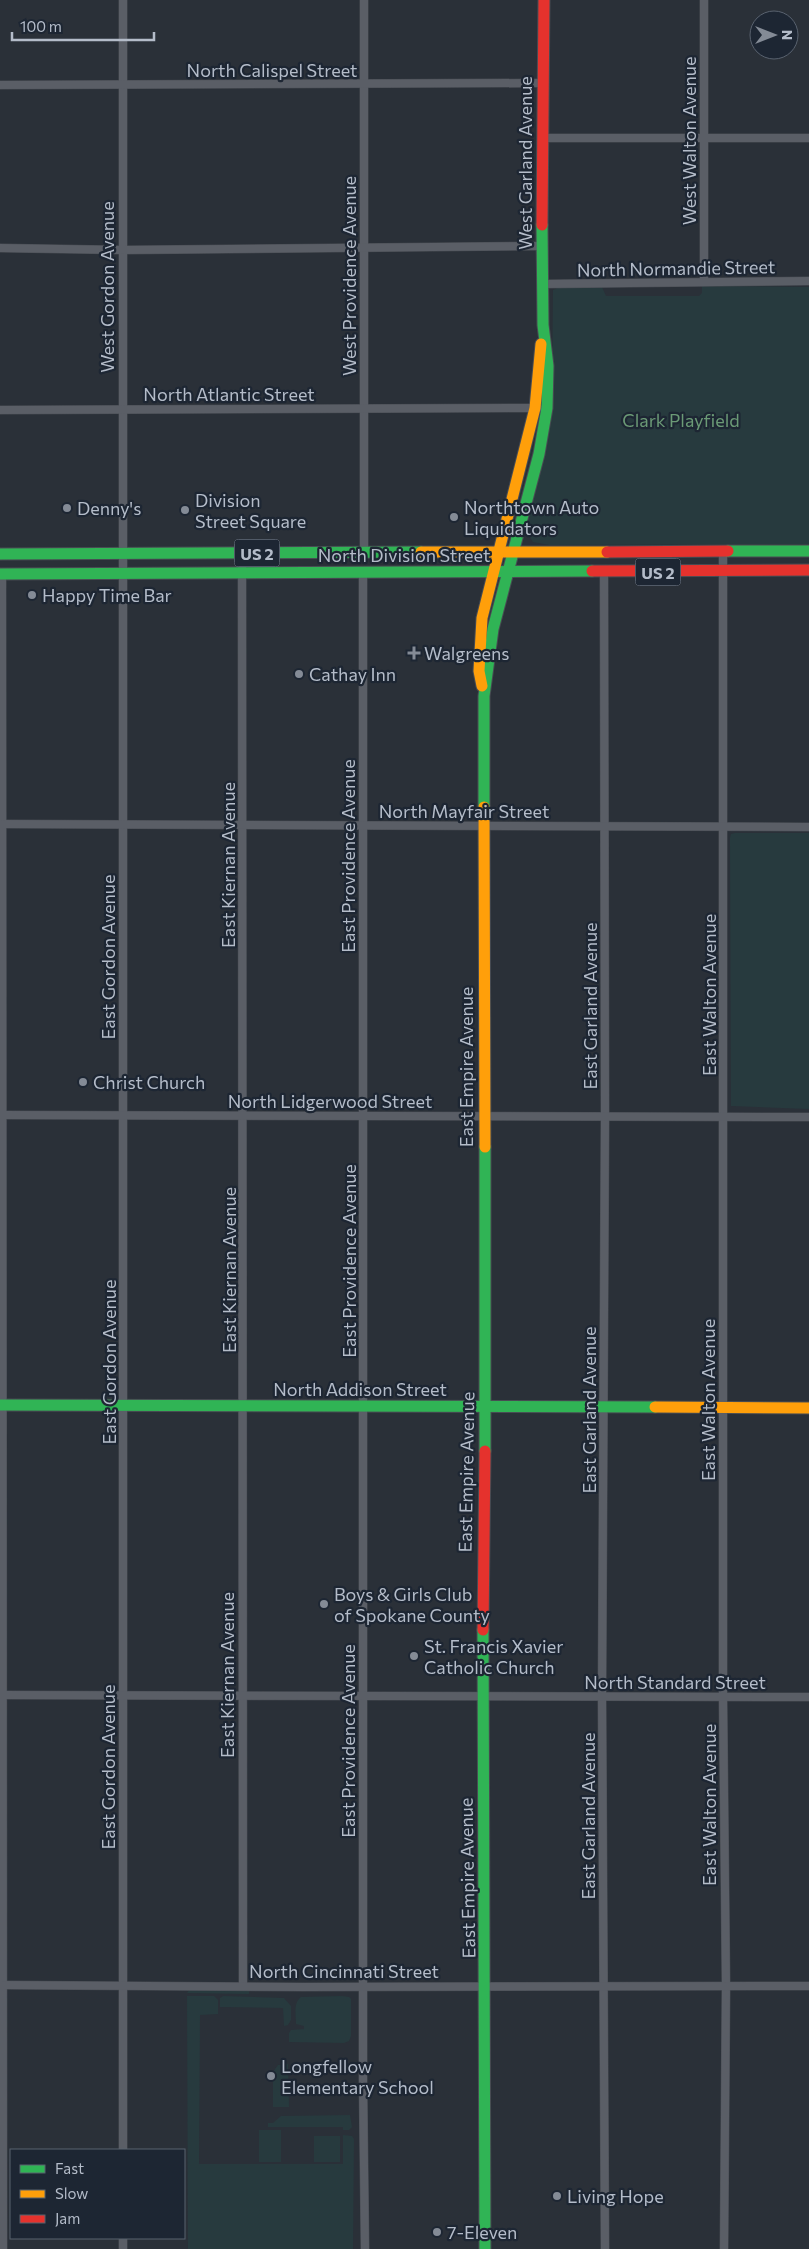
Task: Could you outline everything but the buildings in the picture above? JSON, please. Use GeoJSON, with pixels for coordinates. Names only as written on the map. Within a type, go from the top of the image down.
{"type":"FeatureCollection","features":[{"type":"Feature","properties":{"kind":"street","name":"West Gordon Avenue"},"geometry":{"type":"LineString","coordinates":[[123,0],[123,574]]}},
{"type":"Feature","properties":{"kind":"street","name":"West Providence Avenue"},"geometry":{"type":"LineString","coordinates":[[364,0],[364,552]]}},
{"type":"Feature","properties":{"kind":"street","name":"West Garland Avenue"},"geometry":{"type":"LineString","coordinates":[[493,572],[535,408],[543,325],[544,0]]}},
{"type":"Feature","properties":{"kind":"street","name":"West Walton Avenue"},"geometry":{"type":"LineString","coordinates":[[704,0],[704,281]]}},
{"type":"Feature","properties":{"kind":"street","name":"North Calispel Street"},"geometry":{"type":"LineString","coordinates":[[0,85],[543,83]]}},
{"type":"Feature","properties":{"kind":"street"},"geometry":{"type":"LineString","coordinates":[[543,138],[809,138]]}},
{"type":"Feature","properties":{"kind":"street"},"geometry":{"type":"LineString","coordinates":[[0,248],[122,250],[542,246]]}},
{"type":"Feature","properties":{"kind":"street","name":"North Normandie Street"},"geometry":{"type":"LineString","coordinates":[[543,284],[704,281],[809,282]]}},
{"type":"Feature","properties":{"kind":"street","name":"West Garland Avenue"},"geometry":{"type":"LineString","coordinates":[[508,572],[539,454],[547,408],[548,366],[543,325]]}},
{"type":"Feature","properties":{"kind":"street","name":"North Atlantic Street"},"geometry":{"type":"LineString","coordinates":[[0,410],[547,408]]}},
{"type":"Feature","properties":{"kind":"street","name":"East Walton Avenue"},"geometry":{"type":"LineString","coordinates":[[723,551],[723,1697],[726,1985],[724,2249]]}},
{"type":"Feature","properties":{"kind":"street","name":"North Division Street"},"geometry":{"type":"LineString","coordinates":[[0,554],[809,551]]}},
{"type":"Feature","properties":{"kind":"street","name":"East Kiernan Avenue"},"geometry":{"type":"LineString","coordinates":[[242,553],[244,1115],[243,1986]]}},
{"type":"Feature","properties":{"kind":"street"},"geometry":{"type":"LineString","coordinates":[[4,2249],[1,1985],[1,574],[6,563],[44,562],[54,554]]}},
{"type":"Feature","properties":{"kind":"street","name":"North Division Street"},"geometry":{"type":"LineString","coordinates":[[1,574],[809,570]]}},
{"type":"Feature","properties":{"kind":"street","name":"East Empire Avenue"},"geometry":{"type":"LineString","coordinates":[[484,696],[479,671],[480,634],[493,572]]}},
{"type":"Feature","properties":{"kind":"street","name":"East Empire Avenue"},"geometry":{"type":"LineString","coordinates":[[485,2249],[482,1696],[485,1406],[484,696],[493,629],[508,572]]}},
{"type":"Feature","properties":{"kind":"street","name":"East Garland Avenue"},"geometry":{"type":"LineString","coordinates":[[604,572],[605,1117],[602,1696],[604,2249]]}},
{"type":"Feature","properties":{"kind":"street","name":"East Providence Avenue"},"geometry":{"type":"LineString","coordinates":[[363,573],[365,2249]]}},
{"type":"Feature","properties":{"kind":"street","name":"East Gordon Avenue"},"geometry":{"type":"LineString","coordinates":[[123,574],[123,2149]]}},
{"type":"Feature","properties":{"kind":"street","name":"North Mayfair Street"},"geometry":{"type":"LineString","coordinates":[[1,824],[809,827]]}},
{"type":"Feature","properties":{"kind":"street","name":"North Lidgerwood Street"},"geometry":{"type":"LineString","coordinates":[[2,1115],[809,1117]]}},
{"type":"Feature","properties":{"kind":"street","name":"North Addison Street"},"geometry":{"type":"LineString","coordinates":[[2,1405],[809,1408]]}},
{"type":"Feature","properties":{"kind":"street","name":"North Standard Street"},"geometry":{"type":"LineString","coordinates":[[1,1695],[809,1697]]}},
{"type":"Feature","properties":{"kind":"street","name":"North Cincinnati Street"},"geometry":{"type":"LineString","coordinates":[[1,1985],[809,1986]]}},
{"type":"Feature","properties":{"kind":"green space","name":"Clark Playfield"},"geometry":{"type":"Polygon","coordinates":[[[702,286],[809,287],[809,544],[549,545],[533,542],[527,533],[527,524],[549,428],[552,390],[553,290],[560,287],[602,287],[606,296],[699,296],[702,293],[702,286]]]}},
{"type":"Feature","properties":{"kind":"green space"},"geometry":{"type":"Polygon","coordinates":[[[809,833],[809,1109],[731,1106],[730,838],[731,834],[809,833]]]}},
{"type":"Feature","properties":{"kind":"green space"},"geometry":{"type":"Polygon","coordinates":[[[189,1990],[249,1990],[249,1994],[187,1993],[189,1990]]]}},
{"type":"Feature","properties":{"kind":"green space"},"geometry":{"type":"Polygon","coordinates":[[[187,1996],[214,1996],[218,2000],[218,2014],[200,2015],[199,2164],[343,2164],[343,2135],[352,2136],[354,2139],[353,2249],[188,2249],[187,1996]]]}},
{"type":"Feature","properties":{"kind":"green space"},"geometry":{"type":"Polygon","coordinates":[[[223,1996],[284,1998],[291,2006],[291,2020],[288,2025],[284,2026],[283,2008],[220,2007],[220,1998],[223,1996]]]}},
{"type":"Feature","properties":{"kind":"green space"},"geometry":{"type":"Polygon","coordinates":[[[342,1996],[351,1999],[351,2036],[349,2041],[344,2043],[289,2042],[291,2030],[304,2029],[304,2026],[296,2024],[296,2006],[301,1997],[342,1996]]]}},
{"type":"Feature","properties":{"kind":"green space"},"geometry":{"type":"Polygon","coordinates":[[[288,2064],[289,2107],[273,2107],[273,2072],[278,2065],[288,2064]]]}},
{"type":"Feature","properties":{"kind":"green space"},"geometry":{"type":"Polygon","coordinates":[[[350,2115],[352,2127],[349,2130],[343,2130],[343,2127],[268,2127],[268,2123],[273,2123],[281,2116],[350,2115]]]}},
{"type":"Feature","properties":{"kind":"green space"},"geometry":{"type":"Polygon","coordinates":[[[259,2130],[281,2130],[281,2162],[259,2162],[259,2130]]]}},
{"type":"Feature","properties":{"kind":"green space"},"geometry":{"type":"Polygon","coordinates":[[[314,2136],[340,2136],[340,2162],[314,2162],[314,2136]]]}},
{"type":"Feature","properties":{"kind":"traffic: fast"},"geometry":{"type":"LineString","coordinates":[[484,807],[484,696],[493,629],[539,454],[547,408],[548,366],[543,325],[542,225]]}},
{"type":"Feature","properties":{"kind":"traffic: fast"},"geometry":{"type":"LineString","coordinates":[[728,551],[809,551]]}},
{"type":"Feature","properties":{"kind":"traffic: fast"},"geometry":{"type":"LineString","coordinates":[[0,554],[421,552]]}},
{"type":"Feature","properties":{"kind":"traffic: fast"},"geometry":{"type":"LineString","coordinates":[[0,574],[592,571]]}},
{"type":"Feature","properties":{"kind":"traffic: fast"},"geometry":{"type":"LineString","coordinates":[[485,1147],[485,1451]]}},
{"type":"Feature","properties":{"kind":"traffic: fast"},"geometry":{"type":"LineString","coordinates":[[0,1405],[655,1407]]}},
{"type":"Feature","properties":{"kind":"traffic: fast"},"geometry":{"type":"LineString","coordinates":[[483,1630],[485,2249]]}},
{"type":"Feature","properties":{"kind":"traffic: slow"},"geometry":{"type":"LineString","coordinates":[[482,686],[479,671],[482,618],[535,408],[541,344]]}},
{"type":"Feature","properties":{"kind":"traffic: slow"},"geometry":{"type":"LineString","coordinates":[[421,552],[607,552]]}},
{"type":"Feature","properties":{"kind":"traffic: slow"},"geometry":{"type":"LineString","coordinates":[[484,807],[485,1147]]}},
{"type":"Feature","properties":{"kind":"traffic: slow"},"geometry":{"type":"LineString","coordinates":[[655,1407],[809,1408]]}},
{"type":"Feature","properties":{"kind":"traffic: jam"},"geometry":{"type":"LineString","coordinates":[[542,225],[544,0]]}},
{"type":"Feature","properties":{"kind":"traffic: jam"},"geometry":{"type":"LineString","coordinates":[[607,552],[728,551]]}},
{"type":"Feature","properties":{"kind":"traffic: jam"},"geometry":{"type":"LineString","coordinates":[[592,571],[809,570]]}},
{"type":"Feature","properties":{"kind":"traffic: jam"},"geometry":{"type":"LineString","coordinates":[[483,1630],[485,1451]]}},
{"type":"Feature","properties":{"kind":"place","name":"Denny's"},"geometry":{"type":"Point","coordinates":[67,508]}},
{"type":"Feature","properties":{"kind":"place","name":"Division Street Square"},"geometry":{"type":"Point","coordinates":[185,510]}},
{"type":"Feature","properties":{"kind":"place","name":"Northtown Auto Liquidators"},"geometry":{"type":"Point","coordinates":[454,517]}},
{"type":"Feature","properties":{"kind":"place","name":"Happy Time Bar"},"geometry":{"type":"Point","coordinates":[32,595]}},
{"type":"Feature","properties":{"kind":"place","name":"Walgreens"},"geometry":{"type":"Point","coordinates":[414,653]}},
{"type":"Feature","properties":{"kind":"place","name":"Cathay Inn"},"geometry":{"type":"Point","coordinates":[299,674]}},
{"type":"Feature","properties":{"kind":"place","name":"Christ Church"},"geometry":{"type":"Point","coordinates":[83,1082]}},
{"type":"Feature","properties":{"kind":"place","name":"Boys & Girls Club of Spokane County"},"geometry":{"type":"Point","coordinates":[324,1604]}},
{"type":"Feature","properties":{"kind":"place","name":"St. Francis Xavier Catholic Church"},"geometry":{"type":"Point","coordinates":[414,1656]}},
{"type":"Feature","properties":{"kind":"place","name":"Longfellow Elementary School"},"geometry":{"type":"Point","coordinates":[271,2076]}},
{"type":"Feature","properties":{"kind":"place","name":"Living Hope"},"geometry":{"type":"Point","coordinates":[557,2196]}},
{"type":"Feature","properties":{"kind":"place","name":"7-Eleven"},"geometry":{"type":"Point","coordinates":[437,2232]}}]}
